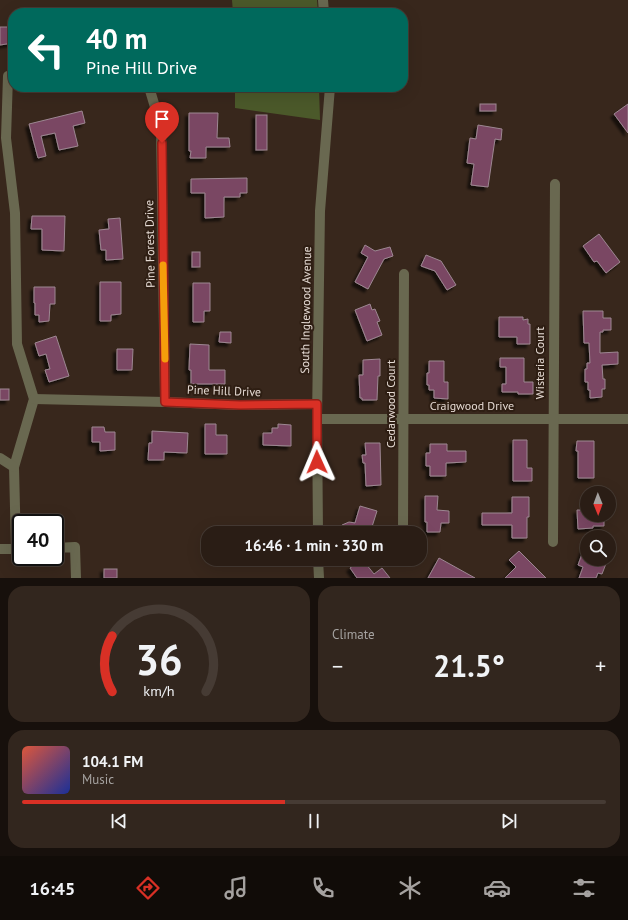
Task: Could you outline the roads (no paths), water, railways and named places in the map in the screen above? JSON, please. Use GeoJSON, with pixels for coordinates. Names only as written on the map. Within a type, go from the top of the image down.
{"type":"FeatureCollection","features":[{"type":"Feature","properties":{"kind":"street"},"geometry":{"type":"LineString","coordinates":[[7,75],[6,138],[15,213],[16,344],[34,399],[14,467],[16,514]]}},
{"type":"Feature","properties":{"kind":"street","name":"Pine Forest Drive"},"geometry":{"type":"LineString","coordinates":[[150,92],[161,127],[165,402]]}},
{"type":"Feature","properties":{"kind":"street","name":"South Inglewood Avenue"},"geometry":{"type":"LineString","coordinates":[[318,526],[317,404],[320,211],[330,92]]}},
{"type":"Feature","properties":{"kind":"street","name":"Wisteria Court"},"geometry":{"type":"LineString","coordinates":[[553,542],[555,184]]}},
{"type":"Feature","properties":{"kind":"street","name":"Cedarwood Court"},"geometry":{"type":"LineString","coordinates":[[403,526],[404,274]]}},
{"type":"Feature","properties":{"kind":"street","name":"Pine Hill Drive"},"geometry":{"type":"LineString","coordinates":[[34,399],[240,405],[317,404]]}},
{"type":"Feature","properties":{"kind":"street","name":"Craigwood Drive"},"geometry":{"type":"LineString","coordinates":[[317,419],[628,419]]}},
{"type":"Feature","properties":{"kind":"street"},"geometry":{"type":"LineString","coordinates":[[0,458],[14,467]]}},
{"type":"Feature","properties":{"kind":"street"},"geometry":{"type":"LineString","coordinates":[[64,548],[74,547],[76,578]]}},
{"type":"Feature","properties":{"kind":"street"},"geometry":{"type":"LineString","coordinates":[[0,549],[12,549]]}},
{"type":"Feature","properties":{"kind":"street"},"geometry":{"type":"LineString","coordinates":[[318,566],[319,578]]}}]}
